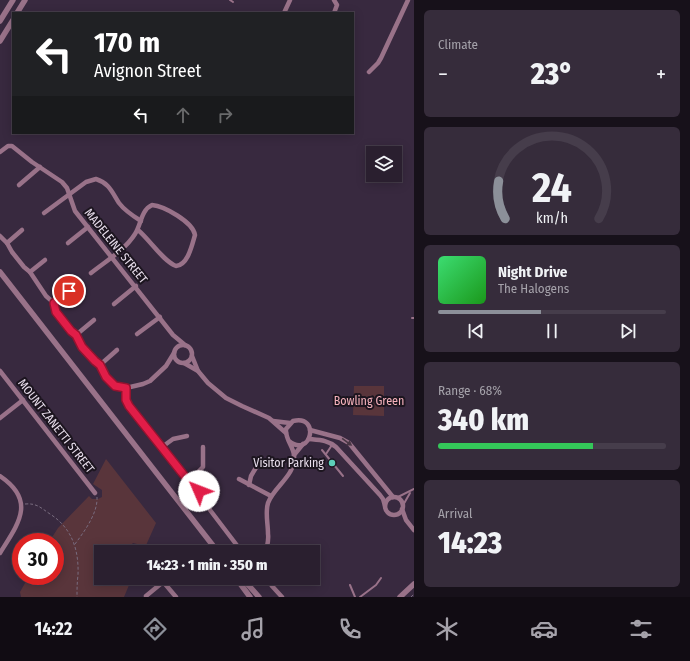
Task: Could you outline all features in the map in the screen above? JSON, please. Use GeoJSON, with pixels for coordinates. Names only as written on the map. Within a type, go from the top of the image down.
{"type":"FeatureCollection","features":[{"type":"Feature","properties":{"kind":"street"},"geometry":{"type":"LineString","coordinates":[[0,21],[13,0]]}},
{"type":"Feature","properties":{"kind":"street"},"geometry":{"type":"LineString","coordinates":[[18,12],[25,0]]}},
{"type":"Feature","properties":{"kind":"street"},"geometry":{"type":"LineString","coordinates":[[284,12],[290,0]]}},
{"type":"Feature","properties":{"kind":"street"},"geometry":{"type":"LineString","coordinates":[[334,0],[337,5],[334,12]]}},
{"type":"Feature","properties":{"kind":"street"},"geometry":{"type":"LineString","coordinates":[[369,72],[381,58],[408,0]]}},
{"type":"Feature","properties":{"kind":"street"},"geometry":{"type":"LineString","coordinates":[[0,41],[12,22]]}},
{"type":"Feature","properties":{"kind":"street","name":"MADELEINE STREET"},"geometry":{"type":"LineString","coordinates":[[0,152],[10,146],[16,148],[62,182],[70,194],[75,211],[160,316],[173,335],[190,348],[198,371],[208,383],[226,398],[273,420],[290,423],[297,420],[304,422],[310,430],[340,438],[349,443],[394,498],[400,500],[406,520],[414,530]]}},
{"type":"Feature","properties":{"kind":"street"},"geometry":{"type":"LineString","coordinates":[[19,185],[40,167]]}},
{"type":"Feature","properties":{"kind":"street"},"geometry":{"type":"LineString","coordinates":[[44,213],[91,180],[96,179],[100,180],[110,188],[124,209],[141,221]]}},
{"type":"Feature","properties":{"kind":"street"},"geometry":{"type":"LineString","coordinates":[[91,273],[128,243],[138,230],[148,207],[152,205],[171,212],[188,224],[194,231],[186,260],[179,266],[168,262],[149,239],[138,230]]}},
{"type":"Feature","properties":{"kind":"street"},"geometry":{"type":"LineString","coordinates":[[68,243],[88,227]]}},
{"type":"Feature","properties":{"kind":"street"},"geometry":{"type":"LineString","coordinates":[[7,243],[22,230]]}},
{"type":"Feature","properties":{"kind":"street"},"geometry":{"type":"LineString","coordinates":[[0,236],[7,243],[24,267],[30,272],[46,296],[54,303],[56,312],[76,335],[82,347],[100,365],[102,372],[115,386],[126,388],[150,381],[166,366],[174,351],[179,346],[185,345]]}},
{"type":"Feature","properties":{"kind":"street"},"geometry":{"type":"LineString","coordinates":[[30,272],[45,260]]}},
{"type":"Feature","properties":{"kind":"street"},"geometry":{"type":"LineString","coordinates":[[0,272],[213,545]]}},
{"type":"Feature","properties":{"kind":"street"},"geometry":{"type":"LineString","coordinates":[[114,304],[136,286]]}},
{"type":"Feature","properties":{"kind":"street"},"geometry":{"type":"LineString","coordinates":[[54,303],[69,291]]}},
{"type":"Feature","properties":{"kind":"street"},"geometry":{"type":"LineString","coordinates":[[137,334],[160,316]]}},
{"type":"Feature","properties":{"kind":"street"},"geometry":{"type":"LineString","coordinates":[[76,335],[94,320]]}},
{"type":"Feature","properties":{"kind":"street","name":"MADELEINE STREET"},"geometry":{"type":"LineString","coordinates":[[173,335],[175,359],[198,371]]}},
{"type":"Feature","properties":{"kind":"street"},"geometry":{"type":"LineString","coordinates":[[100,365],[117,350]]}},
{"type":"Feature","properties":{"kind":"street"},"geometry":{"type":"LineString","coordinates":[[166,366],[189,361],[192,356]]}},
{"type":"Feature","properties":{"kind":"street","name":"MOUNT ZANETTI STREET"},"geometry":{"type":"LineString","coordinates":[[0,371],[95,493]]}},
{"type":"Feature","properties":{"kind":"street"},"geometry":{"type":"LineString","coordinates":[[126,388],[126,400],[129,406],[189,481],[197,487],[210,510],[237,545]]}},
{"type":"Feature","properties":{"kind":"street"},"geometry":{"type":"LineString","coordinates":[[0,418],[23,400]]}},
{"type":"Feature","properties":{"kind":"street","name":"MADELEINE STREET"},"geometry":{"type":"LineString","coordinates":[[273,420],[286,433],[294,455]]}},
{"type":"Feature","properties":{"kind":"street"},"geometry":{"type":"LineString","coordinates":[[286,433],[286,429],[290,423]]}},
{"type":"Feature","properties":{"kind":"street"},"geometry":{"type":"LineString","coordinates":[[267,545],[267,509],[271,496],[289,475],[292,468],[294,455],[309,439],[311,435],[310,430]]}},
{"type":"Feature","properties":{"kind":"street"},"geometry":{"type":"LineString","coordinates":[[162,447],[173,439],[187,436]]}},
{"type":"Feature","properties":{"kind":"street"},"geometry":{"type":"LineString","coordinates":[[309,439],[324,440],[333,444]]}},
{"type":"Feature","properties":{"kind":"street"},"geometry":{"type":"LineString","coordinates":[[289,441],[296,445],[304,444]]}},
{"type":"Feature","properties":{"kind":"street","name":"MADELEINE STREET"},"geometry":{"type":"LineString","coordinates":[[333,444],[380,495],[383,499],[387,512],[406,520]]}},
{"type":"Feature","properties":{"kind":"street"},"geometry":{"type":"LineString","coordinates":[[189,481],[203,467],[203,447]]}},
{"type":"Feature","properties":{"kind":"street"},"geometry":{"type":"LineString","coordinates":[[250,485],[251,476],[257,466]]}},
{"type":"Feature","properties":{"kind":"street"},"geometry":{"type":"LineString","coordinates":[[0,476],[14,488],[18,494],[21,504],[20,521],[0,553]]}},
{"type":"Feature","properties":{"kind":"street"},"geometry":{"type":"LineString","coordinates":[[239,479],[271,496]]}},
{"type":"Feature","properties":{"kind":"street"},"geometry":{"type":"LineString","coordinates":[[385,506],[386,501],[394,498]]}},
{"type":"Feature","properties":{"kind":"street"},"geometry":{"type":"LineString","coordinates":[[394,515],[399,513],[402,508]]}},
{"type":"Feature","properties":{"kind":"street"},"geometry":{"type":"LineString","coordinates":[[400,597],[414,584]]}},
{"type":"Feature","properties":{"kind":"street"},"geometry":{"type":"LineString","coordinates":[[146,596],[157,585]]}},
{"type":"Feature","properties":{"kind":"street"},"geometry":{"type":"LineString","coordinates":[[166,585],[176,597]]}},
{"type":"Feature","properties":{"kind":"street"},"geometry":{"type":"LineString","coordinates":[[241,585],[250,597]]}},
{"type":"Feature","properties":{"kind":"street"},"geometry":{"type":"LineString","coordinates":[[248,585],[259,597]]}},
{"type":"Feature","properties":{"kind":"street"},"geometry":{"type":"LineString","coordinates":[[271,585],[282,597]]}},
{"type":"Feature","properties":{"kind":"street"},"geometry":{"type":"LineString","coordinates":[[404,597],[414,589]]}},
{"type":"Feature","properties":{"kind":"lane"},"geometry":{"type":"LineString","coordinates":[[326,454],[333,444]]}},
{"type":"Feature","properties":{"kind":"lane"},"geometry":{"type":"LineString","coordinates":[[322,450],[343,476]]}},
{"type":"Feature","properties":{"kind":"lane"},"geometry":{"type":"LineString","coordinates":[[394,498],[414,489]]}},
{"type":"Feature","properties":{"kind":"lane"},"geometry":{"type":"LineString","coordinates":[[402,508],[410,492]]}},
{"type":"Feature","properties":{"kind":"lane"},"geometry":{"type":"LineString","coordinates":[[360,597],[376,585],[381,578]]}},
{"type":"Feature","properties":{"kind":"lane"},"geometry":{"type":"LineString","coordinates":[[350,585],[355,597]]}},
{"type":"Feature","properties":{"kind":"path"},"geometry":{"type":"LineString","coordinates":[[74,545],[84,532],[94,510],[97,498],[95,493]]}},
{"type":"Feature","properties":{"kind":"path"},"geometry":{"type":"LineString","coordinates":[[21,504],[34,503],[58,519],[68,530],[74,545],[77,559],[77,597]]}},
{"type":"Feature","properties":{"kind":"path"},"geometry":{"type":"LineString","coordinates":[[410,597],[414,594]]}},
{"type":"Feature","properties":{"kind":"green space","name":"Bowling Green"},"geometry":{"type":"Polygon","coordinates":[[[354,386],[384,386],[384,416],[353,415],[354,386]]]}},
{"type":"Feature","properties":{"kind":"green space"},"geometry":{"type":"Polygon","coordinates":[[[106,459],[156,523],[146,545],[138,545],[133,543],[131,545],[94,545],[94,585],[129,585],[124,597],[21,597],[20,592],[24,585],[64,585],[64,533],[55,533],[89,496],[92,499],[102,497],[102,490],[93,484],[106,459]]]}},
{"type":"Feature","properties":{"kind":"place","name":"Visitor Parking"},"geometry":{"type":"Point","coordinates":[332,463]}},
{"type":"Feature","properties":{"kind":"route"},"geometry":{"type":"LineString","coordinates":[[69,291],[54,303],[56,312],[71,331],[78,337],[82,347],[102,367],[102,372],[106,377],[115,386],[126,388],[125,396],[129,406],[187,479],[195,484],[199,491]]}}]}
